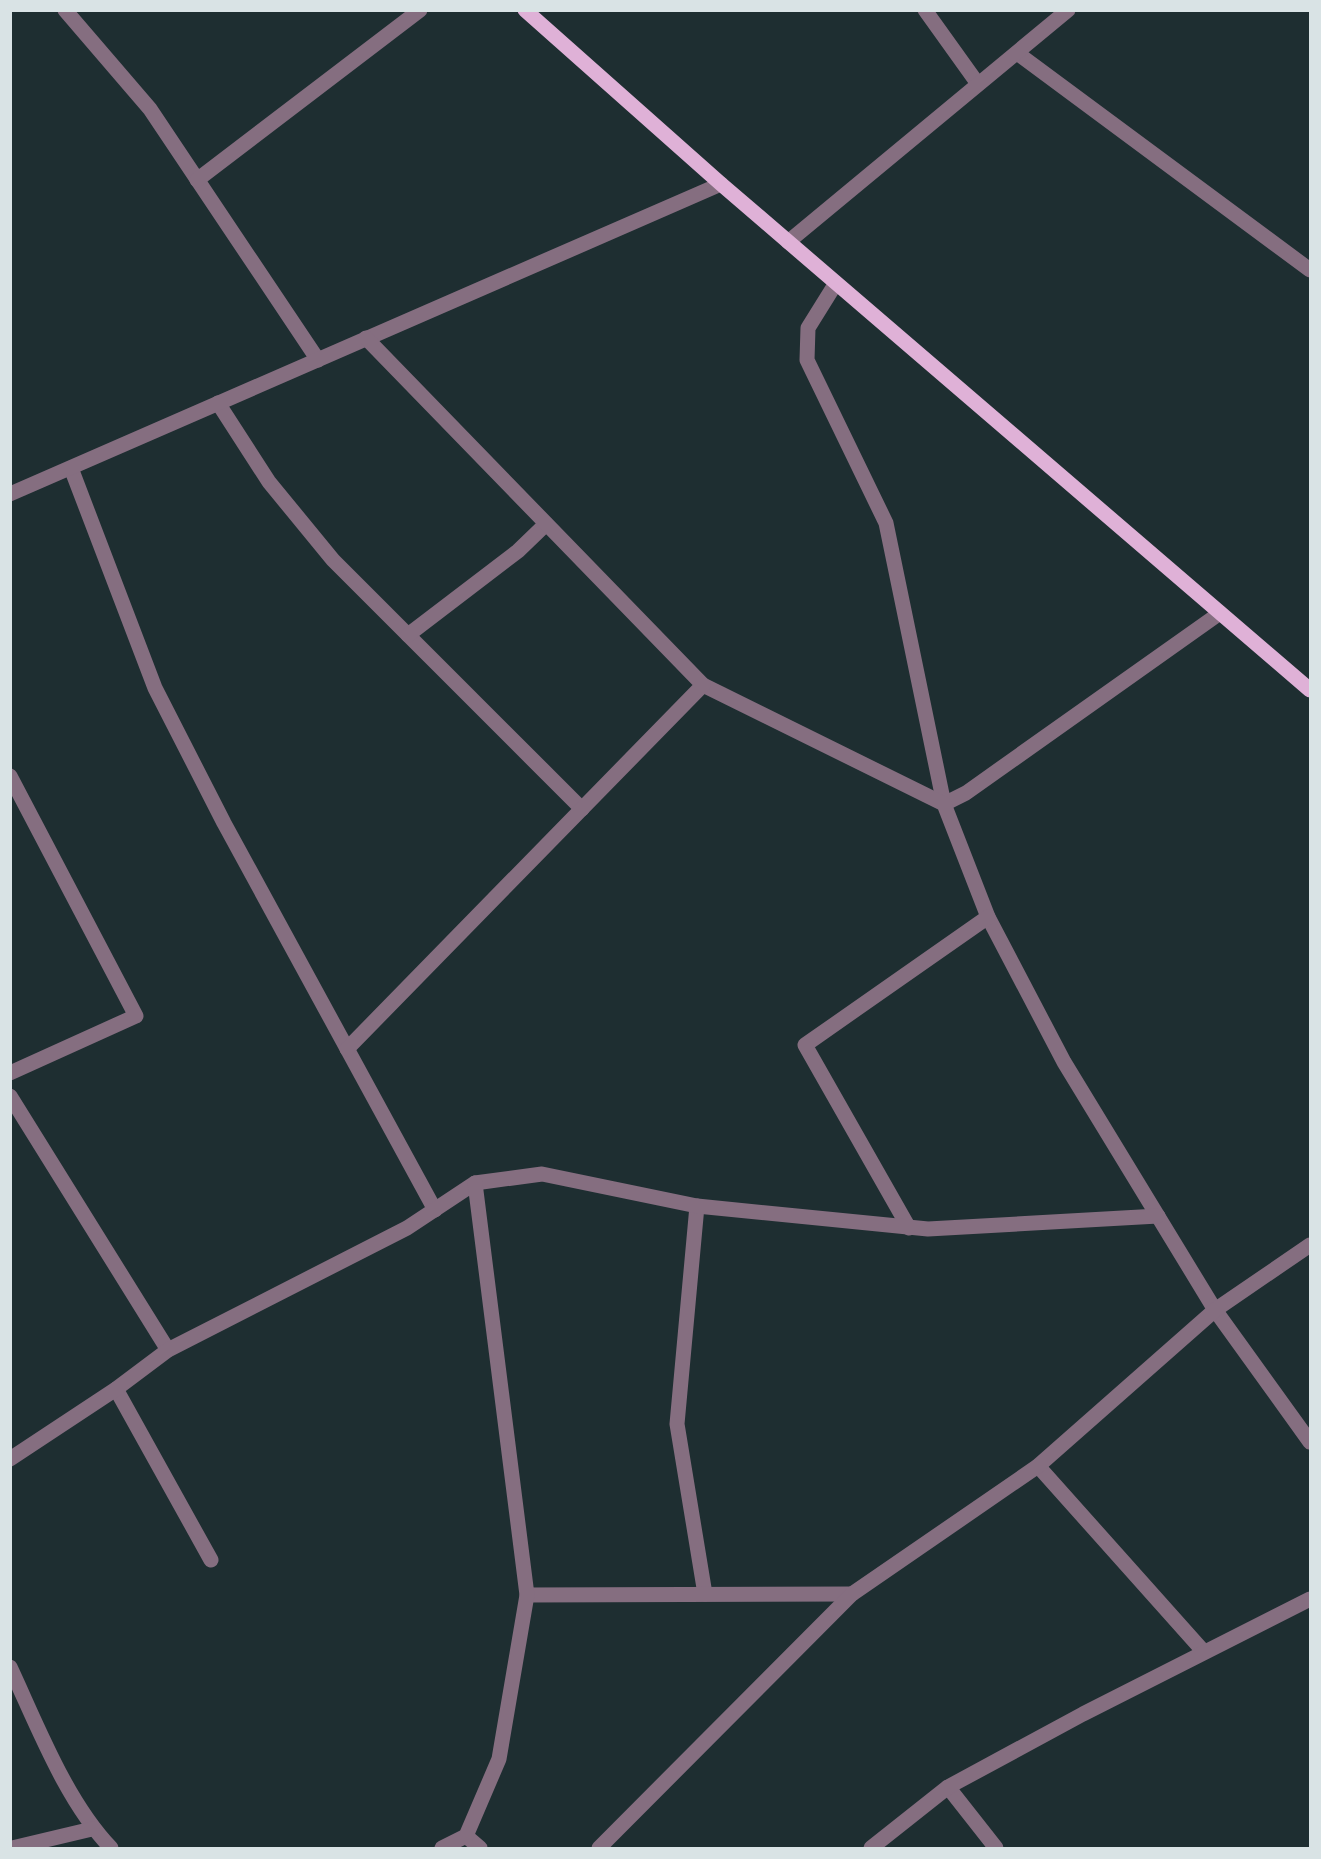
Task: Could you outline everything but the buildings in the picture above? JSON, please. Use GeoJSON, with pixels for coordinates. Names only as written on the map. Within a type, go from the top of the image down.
{"type":"FeatureCollection","features":[{"type":"Feature","properties":{"kind":"main road"},"geometry":{"type":"LineString","coordinates":[[525,10],[788,242],[1311,690]]}},
{"type":"Feature","properties":{"kind":"street"},"geometry":{"type":"LineString","coordinates":[[65,10],[150,109],[318,360]]}},
{"type":"Feature","properties":{"kind":"street"},"geometry":{"type":"LineString","coordinates":[[197,180],[420,10]]}},
{"type":"Feature","properties":{"kind":"street"},"geometry":{"type":"LineString","coordinates":[[925,10],[978,84]]}},
{"type":"Feature","properties":{"kind":"street"},"geometry":{"type":"LineString","coordinates":[[788,242],[1068,10]]}},
{"type":"Feature","properties":{"kind":"street"},"geometry":{"type":"LineString","coordinates":[[1017,53],[1311,270]]}},
{"type":"Feature","properties":{"kind":"street"},"geometry":{"type":"LineString","coordinates":[[10,494],[721,184]]}},
{"type":"Feature","properties":{"kind":"street"},"geometry":{"type":"LineString","coordinates":[[836,283],[808,328],[807,360],[886,523],[944,804],[988,917],[1064,1062],[1215,1310],[1311,1442]]}},
{"type":"Feature","properties":{"kind":"street"},"geometry":{"type":"LineString","coordinates":[[366,338],[703,686],[944,804]]}},
{"type":"Feature","properties":{"kind":"street"},"geometry":{"type":"LineString","coordinates":[[219,403],[276,490],[333,560],[582,809]]}},
{"type":"Feature","properties":{"kind":"street"},"geometry":{"type":"LineString","coordinates":[[71,468],[155,688],[224,823],[435,1210]]}},
{"type":"Feature","properties":{"kind":"street"},"geometry":{"type":"LineString","coordinates":[[408,635],[518,551],[546,524]]}},
{"type":"Feature","properties":{"kind":"street"},"geometry":{"type":"LineString","coordinates":[[944,804],[966,793],[1220,613]]}},
{"type":"Feature","properties":{"kind":"street"},"geometry":{"type":"LineString","coordinates":[[347,1049],[703,686]]}},
{"type":"Feature","properties":{"kind":"street"},"geometry":{"type":"LineString","coordinates":[[10,776],[136,1016],[10,1073]]}},
{"type":"Feature","properties":{"kind":"street"},"geometry":{"type":"LineString","coordinates":[[909,1228],[805,1045],[988,917]]}},
{"type":"Feature","properties":{"kind":"street"},"geometry":{"type":"LineString","coordinates":[[10,1096],[168,1350]]}},
{"type":"Feature","properties":{"kind":"street"},"geometry":{"type":"LineString","coordinates":[[10,1459],[116,1389],[168,1350],[407,1228],[475,1183],[542,1174],[697,1206],[928,1229],[1158,1216]]}},
{"type":"Feature","properties":{"kind":"street"},"geometry":{"type":"LineString","coordinates":[[442,1848],[466,1836],[499,1760],[527,1595],[475,1183]]}},
{"type":"Feature","properties":{"kind":"street"},"geometry":{"type":"LineString","coordinates":[[697,1206],[678,1424],[705,1594]]}},
{"type":"Feature","properties":{"kind":"street"},"geometry":{"type":"LineString","coordinates":[[599,1848],[852,1594],[1038,1466],[1215,1310],[1311,1245]]}},
{"type":"Feature","properties":{"kind":"street"},"geometry":{"type":"LineString","coordinates":[[116,1389],[212,1560]]}},
{"type":"Feature","properties":{"kind":"street"},"geometry":{"type":"LineString","coordinates":[[1038,1466],[1204,1652]]}},
{"type":"Feature","properties":{"kind":"street"},"geometry":{"type":"LineString","coordinates":[[527,1595],[852,1594]]}},
{"type":"Feature","properties":{"kind":"street"},"geometry":{"type":"LineString","coordinates":[[871,1848],[948,1787],[1204,1652],[1311,1599]]}},
{"type":"Feature","properties":{"kind":"street"},"geometry":{"type":"LineString","coordinates":[[10,1667],[45,1742],[92,1829],[111,1848]]}},
{"type":"Feature","properties":{"kind":"street"},"geometry":{"type":"LineString","coordinates":[[948,1787],[996,1848]]}},
{"type":"Feature","properties":{"kind":"street"},"geometry":{"type":"LineString","coordinates":[[12,1848],[92,1829]]}},
{"type":"Feature","properties":{"kind":"street"},"geometry":{"type":"LineString","coordinates":[[466,1836],[480,1848]]}}]}
